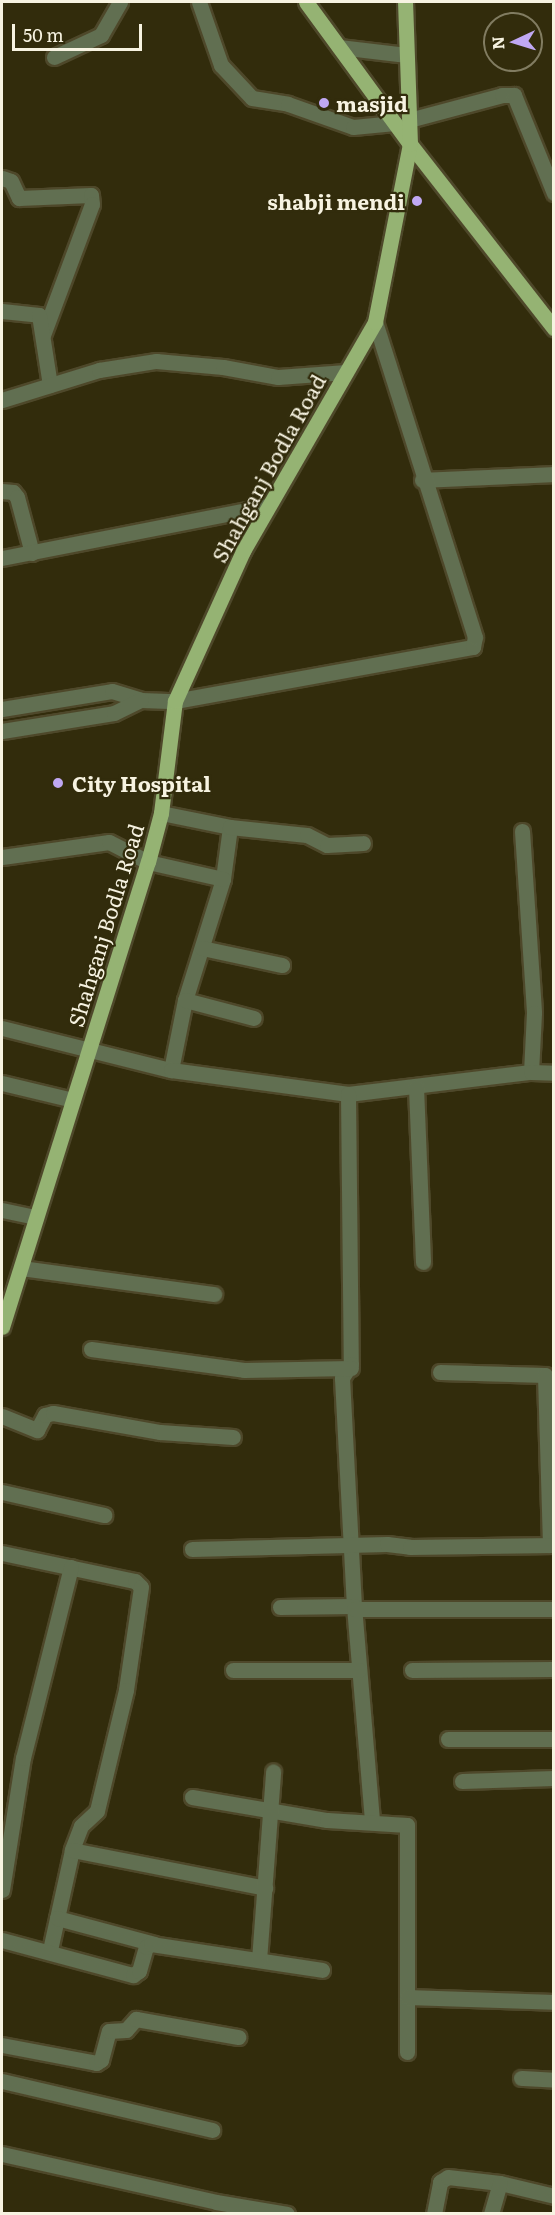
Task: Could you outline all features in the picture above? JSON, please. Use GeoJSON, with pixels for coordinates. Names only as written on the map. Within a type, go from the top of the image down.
{"type":"FeatureCollection","features":[{"type":"Feature","properties":{"kind":"main road"},"geometry":{"type":"LineString","coordinates":[[306,2],[339,47],[402,122],[410,144],[554,328]]}},
{"type":"Feature","properties":{"kind":"main road"},"geometry":{"type":"LineString","coordinates":[[402,122],[407,55],[405,2]]}},
{"type":"Feature","properties":{"kind":"main road","name":"Shahganj Bodla Road"},"geometry":{"type":"LineString","coordinates":[[2,1327],[6,1303],[21,1268],[148,862],[161,813],[175,700],[243,551],[375,322],[410,144]]}},
{"type":"Feature","properties":{"kind":"street"},"geometry":{"type":"LineString","coordinates":[[54,57],[101,35],[120,2]]}},
{"type":"Feature","properties":{"kind":"street"},"geometry":{"type":"LineString","coordinates":[[199,2],[221,65],[252,98],[288,104],[353,127],[402,122],[502,95],[514,95],[554,193]]}},
{"type":"Feature","properties":{"kind":"street"},"geometry":{"type":"LineString","coordinates":[[339,47],[407,55]]}},
{"type":"Feature","properties":{"kind":"street"},"geometry":{"type":"LineString","coordinates":[[2,178],[11,182],[19,198],[92,195],[92,204],[43,335]]}},
{"type":"Feature","properties":{"kind":"street"},"geometry":{"type":"LineString","coordinates":[[2,311],[38,313],[50,385]]}},
{"type":"Feature","properties":{"kind":"street"},"geometry":{"type":"LineString","coordinates":[[2,709],[112,691],[141,700],[175,700],[473,647],[475,637],[422,480],[375,322]]}},
{"type":"Feature","properties":{"kind":"street"},"geometry":{"type":"LineString","coordinates":[[2,400],[99,370],[156,361],[223,367],[278,378],[346,372]]}},
{"type":"Feature","properties":{"kind":"street"},"geometry":{"type":"LineString","coordinates":[[422,480],[554,474]]}},
{"type":"Feature","properties":{"kind":"street"},"geometry":{"type":"LineString","coordinates":[[2,491],[13,492],[18,497],[32,552]]}},
{"type":"Feature","properties":{"kind":"street"},"geometry":{"type":"LineString","coordinates":[[2,558],[268,506]]}},
{"type":"Feature","properties":{"kind":"street"},"geometry":{"type":"LineString","coordinates":[[2,731],[114,712],[141,700]]}},
{"type":"Feature","properties":{"kind":"street"},"geometry":{"type":"LineString","coordinates":[[161,813],[230,827],[276,829],[307,835],[336,847],[363,843]]}},
{"type":"Feature","properties":{"kind":"street"},"geometry":{"type":"LineString","coordinates":[[171,1070],[185,1000],[223,879],[230,827]]}},
{"type":"Feature","properties":{"kind":"street"},"geometry":{"type":"LineString","coordinates":[[522,831],[534,1013],[531,1072]]}},
{"type":"Feature","properties":{"kind":"street"},"geometry":{"type":"LineString","coordinates":[[2,857],[109,842],[148,862],[223,879]]}},
{"type":"Feature","properties":{"kind":"street"},"geometry":{"type":"LineString","coordinates":[[202,948],[282,965]]}},
{"type":"Feature","properties":{"kind":"street"},"geometry":{"type":"LineString","coordinates":[[185,1000],[254,1018]]}},
{"type":"Feature","properties":{"kind":"street"},"geometry":{"type":"LineString","coordinates":[[2,1028],[90,1047],[171,1070],[348,1094],[531,1072],[554,1073]]}},
{"type":"Feature","properties":{"kind":"street"},"geometry":{"type":"LineString","coordinates":[[2,1083],[73,1100]]}},
{"type":"Feature","properties":{"kind":"street"},"geometry":{"type":"LineString","coordinates":[[416,1087],[423,1262]]}},
{"type":"Feature","properties":{"kind":"street"},"geometry":{"type":"LineString","coordinates":[[348,1094],[351,1368],[342,1378],[354,1607],[372,1822]]}},
{"type":"Feature","properties":{"kind":"street"},"geometry":{"type":"LineString","coordinates":[[2,1210],[36,1217]]}},
{"type":"Feature","properties":{"kind":"street"},"geometry":{"type":"LineString","coordinates":[[21,1268],[214,1294]]}},
{"type":"Feature","properties":{"kind":"street"},"geometry":{"type":"LineString","coordinates":[[91,1349],[244,1370],[351,1368]]}},
{"type":"Feature","properties":{"kind":"street"},"geometry":{"type":"LineString","coordinates":[[192,1549],[350,1545],[552,1545],[545,1375],[440,1372]]}},
{"type":"Feature","properties":{"kind":"street"},"geometry":{"type":"LineString","coordinates":[[2,1416],[37,1430],[45,1415],[53,1413],[160,1432],[232,1437]]}},
{"type":"Feature","properties":{"kind":"street"},"geometry":{"type":"LineString","coordinates":[[2,1492],[104,1515]]}},
{"type":"Feature","properties":{"kind":"street"},"geometry":{"type":"LineString","coordinates":[[2,1553],[135,1581],[141,1587],[126,1690],[97,1811],[81,1826],[72,1850],[50,1950]]}},
{"type":"Feature","properties":{"kind":"street"},"geometry":{"type":"LineString","coordinates":[[2,1890],[23,1758],[71,1567]]}},
{"type":"Feature","properties":{"kind":"street"},"geometry":{"type":"LineString","coordinates":[[280,1607],[554,1609]]}},
{"type":"Feature","properties":{"kind":"street"},"geometry":{"type":"LineString","coordinates":[[412,1670],[554,1669]]}},
{"type":"Feature","properties":{"kind":"street"},"geometry":{"type":"LineString","coordinates":[[233,1670],[359,1670]]}},
{"type":"Feature","properties":{"kind":"street"},"geometry":{"type":"LineString","coordinates":[[448,1739],[554,1739]]}},
{"type":"Feature","properties":{"kind":"street"},"geometry":{"type":"LineString","coordinates":[[259,1960],[273,1772]]}},
{"type":"Feature","properties":{"kind":"street"},"geometry":{"type":"LineString","coordinates":[[462,1781],[554,1779]]}},
{"type":"Feature","properties":{"kind":"street"},"geometry":{"type":"LineString","coordinates":[[192,1797],[327,1820],[403,1823],[409,1828],[407,2052]]}},
{"type":"Feature","properties":{"kind":"street"},"geometry":{"type":"LineString","coordinates":[[72,1850],[265,1888]]}},
{"type":"Feature","properties":{"kind":"street"},"geometry":{"type":"LineString","coordinates":[[57,1918],[155,1944],[322,1970]]}},
{"type":"Feature","properties":{"kind":"street"},"geometry":{"type":"LineString","coordinates":[[2,1940],[50,1950],[133,1975],[139,1971],[146,1947],[155,1944]]}},
{"type":"Feature","properties":{"kind":"street"},"geometry":{"type":"LineString","coordinates":[[407,1997],[554,2002]]}},
{"type":"Feature","properties":{"kind":"street"},"geometry":{"type":"LineString","coordinates":[[2,2045],[96,2062],[100,2060],[110,2031],[126,2030],[136,2019],[238,2037]]}},
{"type":"Feature","properties":{"kind":"street"},"geometry":{"type":"LineString","coordinates":[[521,2078],[554,2080]]}},
{"type":"Feature","properties":{"kind":"street"},"geometry":{"type":"LineString","coordinates":[[2,2080],[212,2130]]}},
{"type":"Feature","properties":{"kind":"street"},"geometry":{"type":"LineString","coordinates":[[2,2154],[216,2202],[287,2214]]}},
{"type":"Feature","properties":{"kind":"street"},"geometry":{"type":"LineString","coordinates":[[434,2214],[442,2178],[500,2183],[554,2196]]}},
{"type":"Feature","properties":{"kind":"street"},"geometry":{"type":"LineString","coordinates":[[491,2214],[500,2183]]}},
{"type":"Feature","properties":{"kind":"place","name":"masjid"},"geometry":{"type":"Point","coordinates":[324,103]}},
{"type":"Feature","properties":{"kind":"place","name":"shabji mendi"},"geometry":{"type":"Point","coordinates":[417,201]}},
{"type":"Feature","properties":{"kind":"place","name":"City Hospital"},"geometry":{"type":"Point","coordinates":[58,783]}}]}
